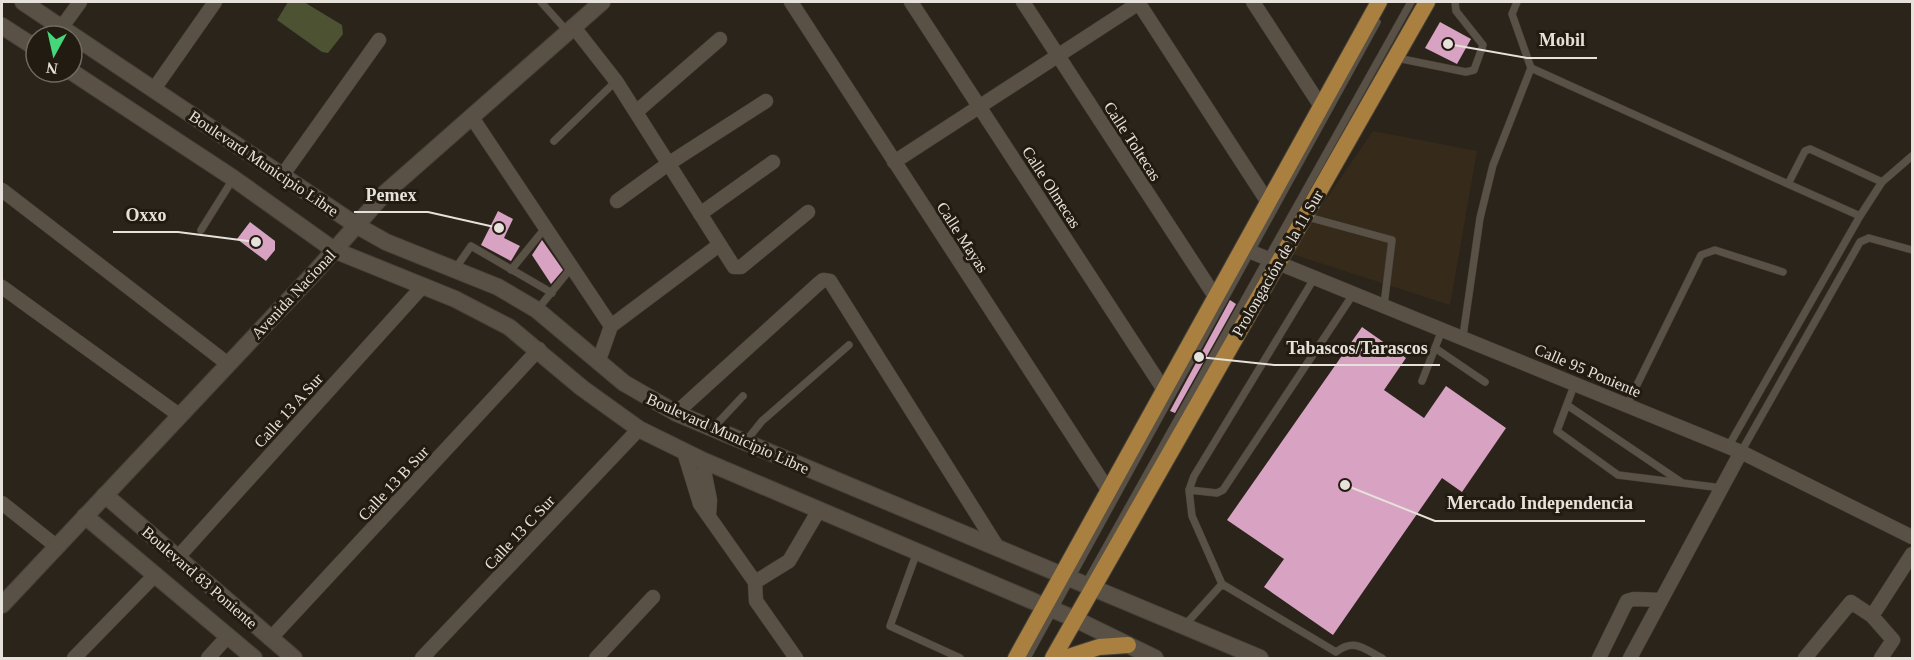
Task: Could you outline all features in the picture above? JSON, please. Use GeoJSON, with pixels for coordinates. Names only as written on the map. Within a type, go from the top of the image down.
{"type":"FeatureCollection","features":[{"type":"Feature","properties":{"kind":"main road","name":"Boulevard Municipio Libre"},"geometry":{"type":"LineString","coordinates":[[23,2],[55,24]]}},
{"type":"Feature","properties":{"kind":"main road","name":"Avenida Nacional"},"geometry":{"type":"LineString","coordinates":[[2,605],[384,194],[602,2]]}},
{"type":"Feature","properties":{"kind":"main road","name":"Prolongación de la 11 Sur"},"geometry":{"type":"LineString","coordinates":[[1061,613],[1272,260],[1304,216],[1427,2]]}},
{"type":"Feature","properties":{"kind":"main road","name":"Prolongación de la 11 Sur"},"geometry":{"type":"LineString","coordinates":[[1061,613],[1078,582],[1108,490],[1216,298],[1247,250],[1269,204],[1378,4]]}},
{"type":"Feature","properties":{"kind":"main road"},"geometry":{"type":"LineString","coordinates":[[2,26],[24,40]]}},
{"type":"Feature","properties":{"kind":"main road","name":"Boulevard Municipio Libre"},"geometry":{"type":"LineString","coordinates":[[84,43],[356,225],[386,242],[498,287],[537,310],[624,383],[676,413],[1260,658]]}},
{"type":"Feature","properties":{"kind":"main road","name":"Boulevard Municipio Libre"},"geometry":{"type":"LineString","coordinates":[[84,80],[233,178],[334,250],[482,311],[509,327],[582,388],[639,429],[702,460],[1061,613],[1155,658]]}},
{"type":"Feature","properties":{"kind":"main road","name":"Boulevard 83 Poniente"},"geometry":{"type":"LineString","coordinates":[[105,495],[179,556],[294,658]]}},
{"type":"Feature","properties":{"kind":"main road","name":"Boulevard 83 Poniente"},"geometry":{"type":"LineString","coordinates":[[85,516],[254,658]]}},
{"type":"Feature","properties":{"kind":"main road"},"geometry":{"type":"LineString","coordinates":[[1016,658],[1061,613]]}},
{"type":"Feature","properties":{"kind":"main road"},"geometry":{"type":"LineString","coordinates":[[1053,658],[1061,613]]}},
{"type":"Feature","properties":{"kind":"main road"},"geometry":{"type":"LineString","coordinates":[[1065,658],[1099,647],[1128,645]]}},
{"type":"Feature","properties":{"kind":"street"},"geometry":{"type":"LineString","coordinates":[[64,24],[80,2]]}},
{"type":"Feature","properties":{"kind":"street"},"geometry":{"type":"LineString","coordinates":[[154,89],[215,2]]}},
{"type":"Feature","properties":{"kind":"street","name":"Calle Mayas"},"geometry":{"type":"LineString","coordinates":[[791,2],[1108,490]]}},
{"type":"Feature","properties":{"kind":"street","name":"Calle Olmecas"},"geometry":{"type":"LineString","coordinates":[[911,2],[1164,390]]}},
{"type":"Feature","properties":{"kind":"street","name":"Calle Toltecas"},"geometry":{"type":"LineString","coordinates":[[1023,2],[1216,298]]}},
{"type":"Feature","properties":{"kind":"street"},"geometry":{"type":"LineString","coordinates":[[894,162],[1138,2],[1269,204]]}},
{"type":"Feature","properties":{"kind":"street"},"geometry":{"type":"LineString","coordinates":[[1253,2],[1322,108]]}},
{"type":"Feature","properties":{"kind":"street"},"geometry":{"type":"LineString","coordinates":[[571,29],[616,81],[734,267],[741,267],[808,212]]}},
{"type":"Feature","properties":{"kind":"street"},"geometry":{"type":"LineString","coordinates":[[636,112],[720,39]]}},
{"type":"Feature","properties":{"kind":"street"},"geometry":{"type":"LineString","coordinates":[[282,176],[379,40]]}},
{"type":"Feature","properties":{"kind":"street"},"geometry":{"type":"LineString","coordinates":[[618,201],[668,164],[766,101]]}},
{"type":"Feature","properties":{"kind":"street"},"geometry":{"type":"LineString","coordinates":[[471,116],[611,326]]}},
{"type":"Feature","properties":{"kind":"street"},"geometry":{"type":"LineString","coordinates":[[700,214],[773,162]]}},
{"type":"Feature","properties":{"kind":"street"},"geometry":{"type":"LineString","coordinates":[[2,190],[228,364]]}},
{"type":"Feature","properties":{"kind":"street"},"geometry":{"type":"LineString","coordinates":[[598,363],[611,326],[718,245]]}},
{"type":"Feature","properties":{"kind":"street","name":"Calle 95 Poniente"},"geometry":{"type":"LineString","coordinates":[[1247,250],[1463,336],[1734,449],[1912,537]]}},
{"type":"Feature","properties":{"kind":"street"},"geometry":{"type":"LineString","coordinates":[[676,413],[817,285],[823,280],[830,281],[998,548]]}},
{"type":"Feature","properties":{"kind":"street"},"geometry":{"type":"LineString","coordinates":[[2,287],[179,415]]}},
{"type":"Feature","properties":{"kind":"street","name":"Calle 13 A Sur"},"geometry":{"type":"LineString","coordinates":[[179,556],[422,287]]}},
{"type":"Feature","properties":{"kind":"street","name":"Calle 13 B Sur"},"geometry":{"type":"LineString","coordinates":[[270,639],[539,350]]}},
{"type":"Feature","properties":{"kind":"street","name":"Calle 13 C Sur"},"geometry":{"type":"LineString","coordinates":[[422,658],[639,429]]}},
{"type":"Feature","properties":{"kind":"street"},"geometry":{"type":"LineString","coordinates":[[1630,658],[1722,488],[1734,449]]}},
{"type":"Feature","properties":{"kind":"street"},"geometry":{"type":"LineString","coordinates":[[684,452],[700,504],[755,582],[756,601],[796,658]]}},
{"type":"Feature","properties":{"kind":"street"},"geometry":{"type":"LineString","coordinates":[[702,460],[710,500],[709,515]]}},
{"type":"Feature","properties":{"kind":"street"},"geometry":{"type":"LineString","coordinates":[[2,503],[56,546]]}},
{"type":"Feature","properties":{"kind":"street"},"geometry":{"type":"LineString","coordinates":[[755,582],[789,561],[819,510]]}},
{"type":"Feature","properties":{"kind":"street"},"geometry":{"type":"LineString","coordinates":[[1872,616],[1912,554]]}},
{"type":"Feature","properties":{"kind":"street"},"geometry":{"type":"LineString","coordinates":[[74,658],[156,574]]}},
{"type":"Feature","properties":{"kind":"street"},"geometry":{"type":"LineString","coordinates":[[596,658],[653,597]]}},
{"type":"Feature","properties":{"kind":"street"},"geometry":{"type":"LineString","coordinates":[[1599,658],[1627,601],[1661,600]]}},
{"type":"Feature","properties":{"kind":"street"},"geometry":{"type":"LineString","coordinates":[[1805,658],[1851,602],[1872,616],[1893,640],[1881,658]]}},
{"type":"Feature","properties":{"kind":"street"},"geometry":{"type":"LineString","coordinates":[[207,658],[228,636]]}},
{"type":"Feature","properties":{"kind":"lane"},"geometry":{"type":"LineString","coordinates":[[541,2],[571,29]]}},
{"type":"Feature","properties":{"kind":"lane"},"geometry":{"type":"LineString","coordinates":[[1272,260],[1412,2]]}},
{"type":"Feature","properties":{"kind":"lane"},"geometry":{"type":"LineString","coordinates":[[1395,57],[1466,72],[1474,70],[1483,45],[1456,11],[1455,2]]}},
{"type":"Feature","properties":{"kind":"lane"},"geometry":{"type":"LineString","coordinates":[[1463,336],[1485,196],[1493,165],[1531,68],[1512,14],[1517,2]]}},
{"type":"Feature","properties":{"kind":"lane"},"geometry":{"type":"LineString","coordinates":[[1078,582],[1247,250],[1378,4]]}},
{"type":"Feature","properties":{"kind":"lane"},"geometry":{"type":"LineString","coordinates":[[1531,68],[1860,216]]}},
{"type":"Feature","properties":{"kind":"lane"},"geometry":{"type":"LineString","coordinates":[[554,141],[616,81]]}},
{"type":"Feature","properties":{"kind":"lane"},"geometry":{"type":"LineString","coordinates":[[1788,184],[1805,151],[1810,149],[1882,182]]}},
{"type":"Feature","properties":{"kind":"lane"},"geometry":{"type":"LineString","coordinates":[[1734,449],[1860,216],[1882,182],[1912,156]]}},
{"type":"Feature","properties":{"kind":"lane"},"geometry":{"type":"LineString","coordinates":[[201,230],[233,178]]}},
{"type":"Feature","properties":{"kind":"lane"},"geometry":{"type":"LineString","coordinates":[[1304,216],[1392,240],[1384,305]]}},
{"type":"Feature","properties":{"kind":"lane"},"geometry":{"type":"LineString","coordinates":[[511,270],[546,227]]}},
{"type":"Feature","properties":{"kind":"lane"},"geometry":{"type":"LineString","coordinates":[[1734,449],[1860,242],[1869,238],[1912,250]]}},
{"type":"Feature","properties":{"kind":"lane"},"geometry":{"type":"LineString","coordinates":[[455,269],[471,246],[552,293]]}},
{"type":"Feature","properties":{"kind":"lane"},"geometry":{"type":"LineString","coordinates":[[1627,405],[1701,255],[1715,250],[1783,272]]}},
{"type":"Feature","properties":{"kind":"lane"},"geometry":{"type":"LineString","coordinates":[[537,310],[572,267]]}},
{"type":"Feature","properties":{"kind":"lane"},"geometry":{"type":"LineString","coordinates":[[1315,278],[1194,476],[1190,490],[1192,516],[1222,584],[1335,655],[1346,645],[1356,645],[1382,658]]}},
{"type":"Feature","properties":{"kind":"lane"},"geometry":{"type":"LineString","coordinates":[[1190,490],[1217,493],[1223,490],[1354,293]]}},
{"type":"Feature","properties":{"kind":"lane"},"geometry":{"type":"LineString","coordinates":[[1422,381],[1443,328]]}},
{"type":"Feature","properties":{"kind":"lane"},"geometry":{"type":"LineString","coordinates":[[744,442],[762,421],[849,345]]}},
{"type":"Feature","properties":{"kind":"lane"},"geometry":{"type":"LineString","coordinates":[[1435,348],[1485,382]]}},
{"type":"Feature","properties":{"kind":"lane"},"geometry":{"type":"LineString","coordinates":[[1575,383],[1557,427],[1558,434],[1609,471],[1628,478],[1722,488]]}},
{"type":"Feature","properties":{"kind":"lane"},"geometry":{"type":"LineString","coordinates":[[712,428],[743,396]]}},
{"type":"Feature","properties":{"kind":"lane"},"geometry":{"type":"LineString","coordinates":[[1567,405],[1683,484]]}},
{"type":"Feature","properties":{"kind":"lane"},"geometry":{"type":"LineString","coordinates":[[917,552],[890,626],[960,658]]}},
{"type":"Feature","properties":{"kind":"lane"},"geometry":{"type":"LineString","coordinates":[[1184,626],[1222,584]]}},
{"type":"Feature","properties":{"kind":"lane"},"geometry":{"type":"LineString","coordinates":[[1027,658],[1061,613]]}},
{"type":"Feature","properties":{"kind":"lane"},"geometry":{"type":"LineString","coordinates":[[1045,658],[1061,613]]}},
{"type":"Feature","properties":{"kind":"shaded area"},"geometry":{"type":"Polygon","coordinates":[[[1373,131],[1477,151],[1450,305],[1289,253],[1373,131]]]}},
{"type":"Feature","properties":{"kind":"green space"},"geometry":{"type":"Polygon","coordinates":[[[288,2],[304,2],[342,25],[343,34],[328,53],[322,52],[277,20],[288,2]]]}},
{"type":"Feature","properties":{"kind":"building"},"geometry":{"type":"Polygon","coordinates":[[[1440,22],[1471,39],[1457,64],[1425,48],[1440,22]]]}},
{"type":"Feature","properties":{"kind":"building"},"geometry":{"type":"Polygon","coordinates":[[[498,211],[513,219],[504,238],[520,246],[511,261],[481,245],[498,211]]]}},
{"type":"Feature","properties":{"kind":"building"},"geometry":{"type":"Polygon","coordinates":[[[250,222],[275,241],[275,250],[266,261],[237,239],[250,222]]]}},
{"type":"Feature","properties":{"kind":"building"},"geometry":{"type":"Polygon","coordinates":[[[542,240],[563,270],[551,284],[532,255],[542,240]]]}},
{"type":"Feature","properties":{"kind":"building"},"geometry":{"type":"Polygon","coordinates":[[[1230,300],[1236,304],[1175,413],[1170,411],[1230,300]]]}},
{"type":"Feature","properties":{"kind":"building"},"geometry":{"type":"Polygon","coordinates":[[[1362,327],[1406,358],[1384,390],[1424,418],[1446,386],[1506,428],[1462,492],[1442,478],[1333,635],[1264,587],[1284,559],[1227,520],[1362,327]]]}},
{"type":"Feature","properties":{"kind":"place","name":"Mobil"},"geometry":{"type":"Point","coordinates":[1448,44]}},
{"type":"Feature","properties":{"kind":"place","name":"Pemex"},"geometry":{"type":"Point","coordinates":[499,228]}},
{"type":"Feature","properties":{"kind":"place","name":"Oxxo"},"geometry":{"type":"Point","coordinates":[256,242]}},
{"type":"Feature","properties":{"kind":"place","name":"Tabascos/Tarascos"},"geometry":{"type":"Point","coordinates":[1199,357]}},
{"type":"Feature","properties":{"kind":"place","name":"Mercado Independencia"},"geometry":{"type":"Point","coordinates":[1345,485]}}]}
